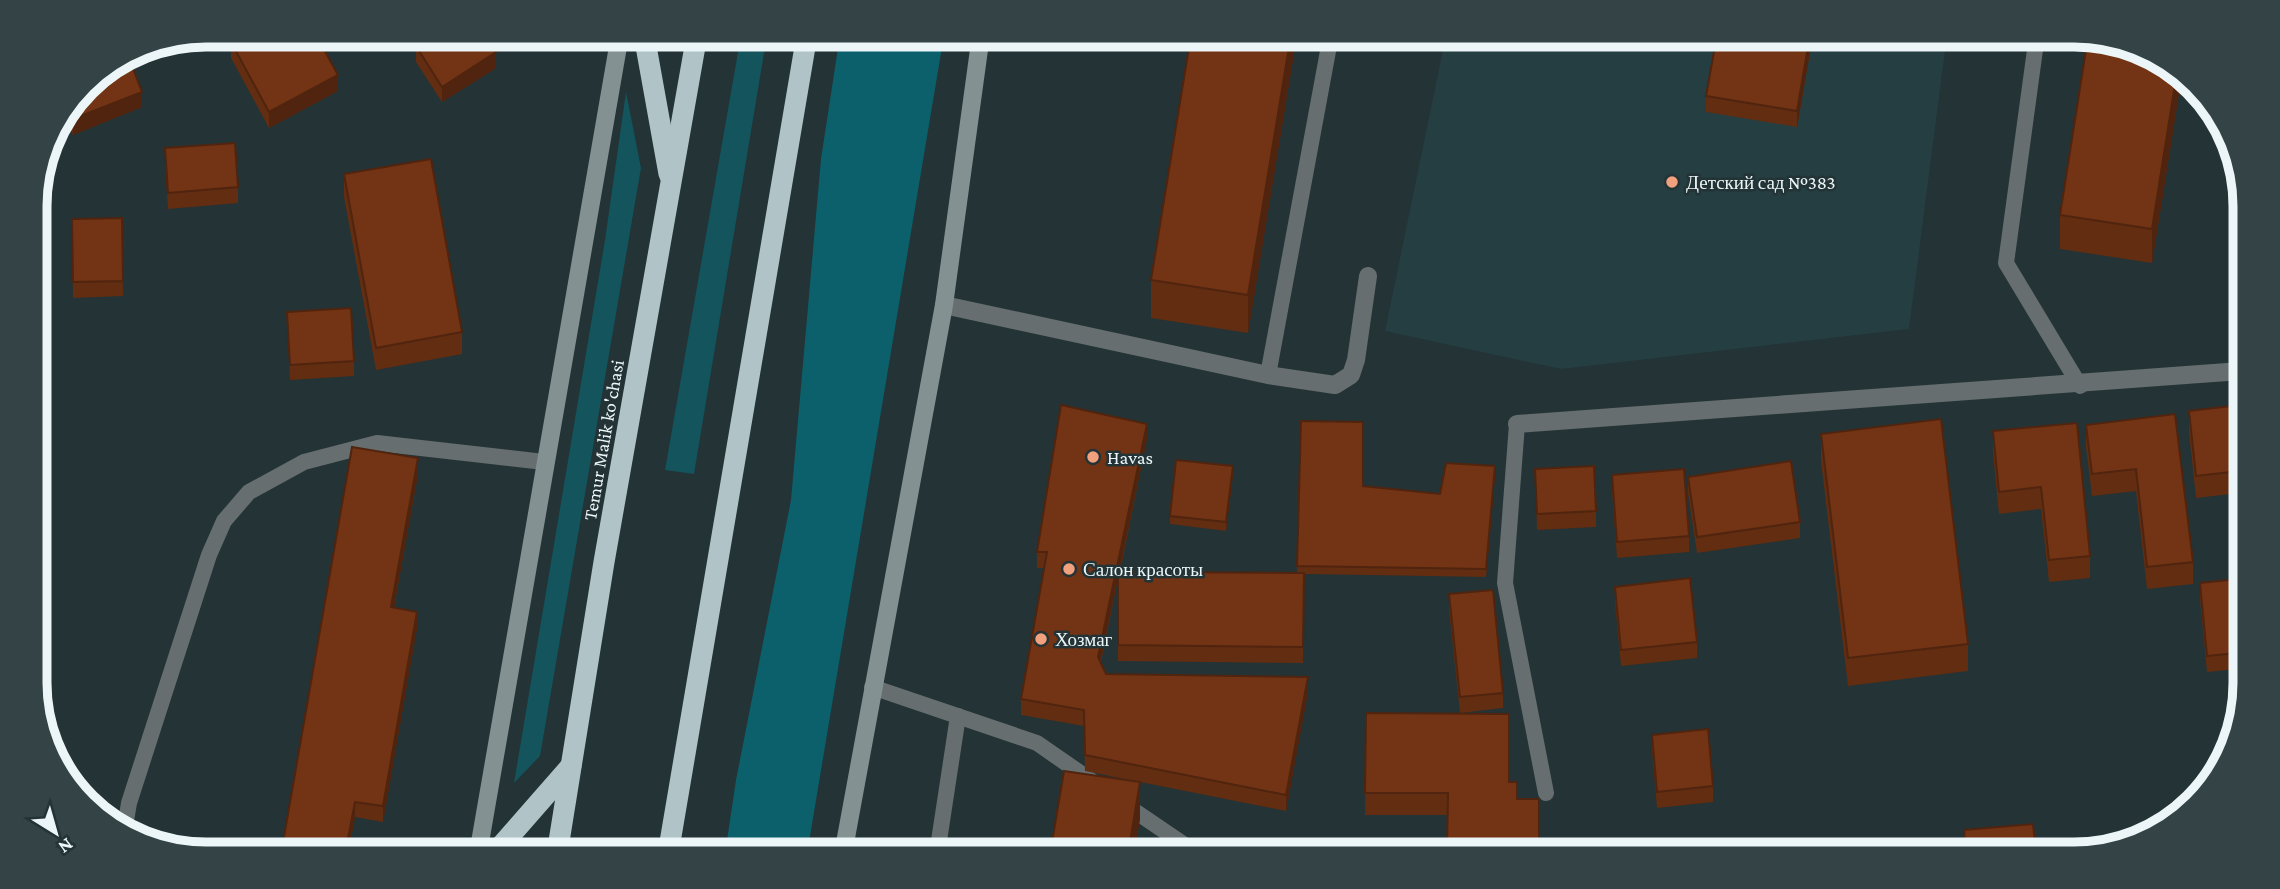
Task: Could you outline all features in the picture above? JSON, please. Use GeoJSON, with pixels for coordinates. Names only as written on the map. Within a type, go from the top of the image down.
{"type":"FeatureCollection","features":[{"type":"Feature","properties":{"kind":"highway"},"geometry":{"type":"LineString","coordinates":[[646,48],[671,188]]}},
{"type":"Feature","properties":{"kind":"highway","name":"Temur Malik ko'chasi"},"geometry":{"type":"LineString","coordinates":[[559,842],[604,562],[696,48]]}},
{"type":"Feature","properties":{"kind":"highway"},"geometry":{"type":"LineString","coordinates":[[670,842],[805,48]]}},
{"type":"Feature","properties":{"kind":"highway"},"geometry":{"type":"LineString","coordinates":[[505,842],[572,764]]}},
{"type":"Feature","properties":{"kind":"street"},"geometry":{"type":"LineString","coordinates":[[480,842],[618,48]]}},
{"type":"Feature","properties":{"kind":"street"},"geometry":{"type":"LineString","coordinates":[[845,842],[944,305],[979,48]]}},
{"type":"Feature","properties":{"kind":"street"},"geometry":{"type":"LineString","coordinates":[[944,305],[1268,375],[1335,385],[1351,375],[1356,360],[1368,276]]}},
{"type":"Feature","properties":{"kind":"street"},"geometry":{"type":"LineString","coordinates":[[1517,424],[2080,386],[2233,372]]}},
{"type":"Feature","properties":{"kind":"lane"},"geometry":{"type":"LineString","coordinates":[[1268,375],[1329,47]]}},
{"type":"Feature","properties":{"kind":"lane"},"geometry":{"type":"LineString","coordinates":[[2035,47],[2006,263],[2080,386]]}},
{"type":"Feature","properties":{"kind":"lane"},"geometry":{"type":"LineString","coordinates":[[1517,424],[1505,583],[1546,793]]}},
{"type":"Feature","properties":{"kind":"lane"},"geometry":{"type":"LineString","coordinates":[[126,820],[129,803],[209,555],[224,521],[249,492],[304,462],[377,443],[544,462]]}},
{"type":"Feature","properties":{"kind":"lane"},"geometry":{"type":"LineString","coordinates":[[872,687],[1037,743],[1180,841]]}},
{"type":"Feature","properties":{"kind":"lane"},"geometry":{"type":"LineString","coordinates":[[939,842],[958,716]]}},
{"type":"Feature","properties":{"kind":"shaded area","name":"Детский сад №383"},"geometry":{"type":"Polygon","coordinates":[[[1443,47],[1945,47],[1909,329],[1561,369],[1385,331],[1443,47]]]}},
{"type":"Feature","properties":{"kind":"shaded area"},"geometry":{"type":"Polygon","coordinates":[[[739,48],[765,48],[694,474],[665,470],[739,48]]]}},
{"type":"Feature","properties":{"kind":"shaded area"},"geometry":{"type":"Polygon","coordinates":[[[838,48],[942,48],[809,842],[727,842],[736,780],[791,500],[821,159],[838,48]]]}},
{"type":"Feature","properties":{"kind":"shaded area"},"geometry":{"type":"Polygon","coordinates":[[[626,92],[641,168],[540,756],[514,783],[605,240],[626,92]]]}},
{"type":"Feature","properties":{"kind":"building"},"geometry":{"type":"Polygon","coordinates":[[[1189,47],[1289,47],[1248,295],[1151,280],[1189,47]]]}},
{"type":"Feature","properties":{"kind":"building"},"geometry":{"type":"Polygon","coordinates":[[[1715,47],[1808,47],[1797,111],[1706,96],[1715,47]]]}},
{"type":"Feature","properties":{"kind":"building"},"geometry":{"type":"Polygon","coordinates":[[[234,48],[323,48],[338,75],[269,112],[234,48]]]}},
{"type":"Feature","properties":{"kind":"building"},"geometry":{"type":"Polygon","coordinates":[[[417,48],[493,48],[496,52],[442,87],[417,48]]]}},
{"type":"Feature","properties":{"kind":"building"},"geometry":{"type":"Polygon","coordinates":[[[2086,48],[2125,56],[2162,74],[2175,84],[2152,229],[2060,215],[2086,48]]]}},
{"type":"Feature","properties":{"kind":"building"},"geometry":{"type":"Polygon","coordinates":[[[132,66],[142,92],[74,119],[101,87],[132,66]]]}},
{"type":"Feature","properties":{"kind":"building"},"geometry":{"type":"Polygon","coordinates":[[[235,143],[238,187],[168,193],[165,148],[235,143]]]}},
{"type":"Feature","properties":{"kind":"building"},"geometry":{"type":"Polygon","coordinates":[[[431,159],[462,332],[376,348],[344,174],[431,159]]]}},
{"type":"Feature","properties":{"kind":"building"},"geometry":{"type":"Polygon","coordinates":[[[122,218],[123,281],[73,282],[72,219],[122,218]]]}},
{"type":"Feature","properties":{"kind":"building"},"geometry":{"type":"Polygon","coordinates":[[[351,308],[354,361],[290,365],[287,312],[351,308]]]}},
{"type":"Feature","properties":{"kind":"building"},"geometry":{"type":"Polygon","coordinates":[[[1061,405],[1147,424],[1098,657],[1106,674],[1308,677],[1286,795],[1085,755],[1084,710],[1021,699],[1047,552],[1037,552],[1061,405]]]}},
{"type":"Feature","properties":{"kind":"building"},"geometry":{"type":"Polygon","coordinates":[[[2233,406],[2233,472],[2196,476],[2189,411],[2233,406]]]}},
{"type":"Feature","properties":{"kind":"building"},"geometry":{"type":"Polygon","coordinates":[[[2175,414],[2193,562],[2147,567],[2136,469],[2092,474],[2086,425],[2175,414]]]}},
{"type":"Feature","properties":{"kind":"building"},"geometry":{"type":"Polygon","coordinates":[[[1941,419],[1968,644],[1848,658],[1821,434],[1941,419]]]}},
{"type":"Feature","properties":{"kind":"building"},"geometry":{"type":"Polygon","coordinates":[[[1301,421],[1363,422],[1363,486],[1440,494],[1446,463],[1495,466],[1486,569],[1297,566],[1301,421]]]}},
{"type":"Feature","properties":{"kind":"building"},"geometry":{"type":"Polygon","coordinates":[[[2077,423],[2090,556],[2049,560],[2041,487],[1999,492],[1993,431],[2077,423]]]}},
{"type":"Feature","properties":{"kind":"building"},"geometry":{"type":"Polygon","coordinates":[[[352,447],[418,458],[391,607],[417,612],[383,806],[355,802],[347,842],[283,842],[352,447]]]}},
{"type":"Feature","properties":{"kind":"building"},"geometry":{"type":"Polygon","coordinates":[[[1176,460],[1233,466],[1226,522],[1170,516],[1176,460]]]}},
{"type":"Feature","properties":{"kind":"building"},"geometry":{"type":"Polygon","coordinates":[[[1791,461],[1800,522],[1697,537],[1688,477],[1791,461]]]}},
{"type":"Feature","properties":{"kind":"building"},"geometry":{"type":"Polygon","coordinates":[[[1594,466],[1596,511],[1537,514],[1535,469],[1594,466]]]}},
{"type":"Feature","properties":{"kind":"building"},"geometry":{"type":"Polygon","coordinates":[[[1684,469],[1689,536],[1617,542],[1612,475],[1684,469]]]}},
{"type":"Feature","properties":{"kind":"building"},"geometry":{"type":"Polygon","coordinates":[[[1118,572],[1304,573],[1303,647],[1118,645],[1118,572]]]}},
{"type":"Feature","properties":{"kind":"building"},"geometry":{"type":"Polygon","coordinates":[[[1690,578],[1697,642],[1621,650],[1615,587],[1690,578]]]}},
{"type":"Feature","properties":{"kind":"building"},"geometry":{"type":"Polygon","coordinates":[[[2233,580],[2233,653],[2207,656],[2200,583],[2233,580]]]}},
{"type":"Feature","properties":{"kind":"building"},"geometry":{"type":"Polygon","coordinates":[[[1493,590],[1503,693],[1460,697],[1449,594],[1493,590]]]}},
{"type":"Feature","properties":{"kind":"building"},"geometry":{"type":"Polygon","coordinates":[[[1366,713],[1509,714],[1509,782],[1517,782],[1517,799],[1539,799],[1539,841],[1447,841],[1448,793],[1365,793],[1366,713]]]}},
{"type":"Feature","properties":{"kind":"building"},"geometry":{"type":"Polygon","coordinates":[[[1708,729],[1713,786],[1657,792],[1652,735],[1708,729]]]}},
{"type":"Feature","properties":{"kind":"building"},"geometry":{"type":"Polygon","coordinates":[[[1064,771],[1140,782],[1130,842],[1052,842],[1064,771]]]}},
{"type":"Feature","properties":{"kind":"building"},"geometry":{"type":"Polygon","coordinates":[[[2033,824],[2035,841],[1965,841],[1964,830],[2033,824]]]}},
{"type":"Feature","properties":{"kind":"place","name":"Детский сад №383"},"geometry":{"type":"Point","coordinates":[1672,182]}},
{"type":"Feature","properties":{"kind":"place","name":"Havas"},"geometry":{"type":"Point","coordinates":[1093,457]}},
{"type":"Feature","properties":{"kind":"place","name":"Салон красоты"},"geometry":{"type":"Point","coordinates":[1069,569]}},
{"type":"Feature","properties":{"kind":"place","name":"Хозмаг"},"geometry":{"type":"Point","coordinates":[1041,639]}}]}
